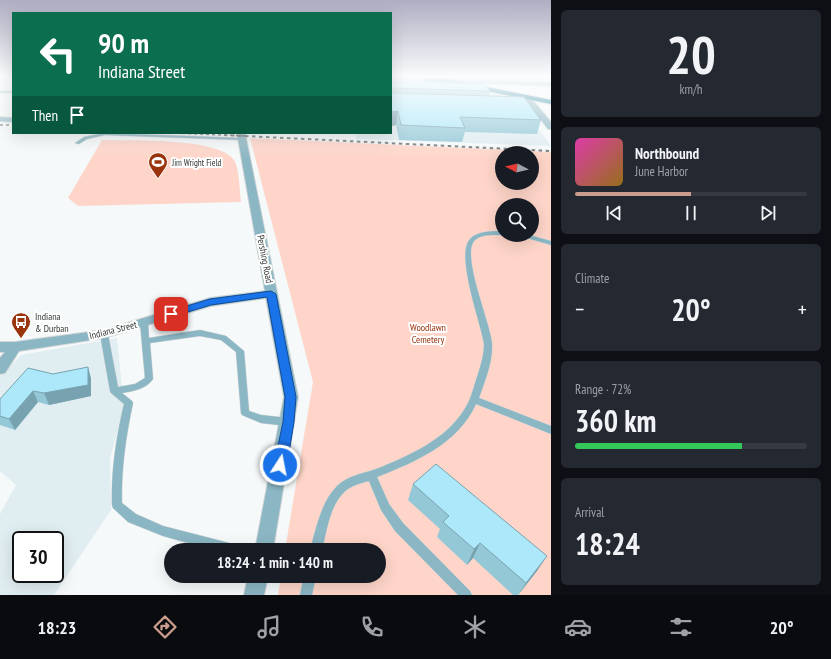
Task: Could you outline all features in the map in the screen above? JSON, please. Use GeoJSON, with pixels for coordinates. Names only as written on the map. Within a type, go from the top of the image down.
{"type":"FeatureCollection","features":[{"type":"Feature","properties":{"kind":"street"},"geometry":{"type":"LineString","coordinates":[[530,104],[533,109],[551,127]]}},
{"type":"Feature","properties":{"kind":"street"},"geometry":{"type":"LineString","coordinates":[[0,119],[12,120]]}},
{"type":"Feature","properties":{"kind":"street","name":"Pershing Road"},"geometry":{"type":"LineString","coordinates":[[242,136],[291,397],[288,422],[265,543]]}},
{"type":"Feature","properties":{"kind":"street","name":"Indiana Street"},"geometry":{"type":"LineString","coordinates":[[0,347],[15,347],[104,334],[210,302],[271,294]]}},
{"type":"Feature","properties":{"kind":"street"},"geometry":{"type":"LineString","coordinates":[[0,369],[15,347]]}},
{"type":"Feature","properties":{"kind":"street"},"geometry":{"type":"LineString","coordinates":[[254,595],[257,583]]}},
{"type":"Feature","properties":{"kind":"lane"},"geometry":{"type":"LineString","coordinates":[[77,143],[86,138],[105,134],[242,136]]}},
{"type":"Feature","properties":{"kind":"lane"},"geometry":{"type":"LineString","coordinates":[[318,543],[323,524],[332,502],[342,488],[420,453],[440,441],[466,416],[487,358],[488,343],[474,295],[467,251],[471,241],[476,237],[485,234],[495,233]]}},
{"type":"Feature","properties":{"kind":"lane"},"geometry":{"type":"LineString","coordinates":[[539,240],[551,243]]}},
{"type":"Feature","properties":{"kind":"lane"},"geometry":{"type":"LineString","coordinates":[[114,391],[145,384],[149,379],[146,352],[147,341],[144,322]]}},
{"type":"Feature","properties":{"kind":"lane"},"geometry":{"type":"LineString","coordinates":[[147,341],[200,333],[223,338],[240,351],[245,413],[261,420],[288,422]]}},
{"type":"Feature","properties":{"kind":"lane"},"geometry":{"type":"LineString","coordinates":[[104,334],[114,391],[130,403],[121,438],[116,478],[117,505],[132,518],[163,531],[207,543]]}},
{"type":"Feature","properties":{"kind":"lane"},"geometry":{"type":"LineString","coordinates":[[473,399],[551,430]]}},
{"type":"Feature","properties":{"kind":"lane"},"geometry":{"type":"LineString","coordinates":[[371,475],[385,507],[399,527],[466,595]]}},
{"type":"Feature","properties":{"kind":"lane"},"geometry":{"type":"LineString","coordinates":[[306,595],[309,583]]}},
{"type":"Feature","properties":{"kind":"shaded area"},"geometry":{"type":"Polygon","coordinates":[[[392,104],[521,104],[551,146],[356,139],[356,134],[392,134],[392,104]]]}},
{"type":"Feature","properties":{"kind":"shaded area"},"geometry":{"type":"Polygon","coordinates":[[[117,338],[124,407],[110,459],[111,510],[64,580],[64,531],[12,531],[12,583],[62,583],[54,595],[0,595],[0,514],[16,485],[0,471],[0,376],[21,355],[117,338]]]}},
{"type":"Feature","properties":{"kind":"green space","name":"Woodlawn Cemetery"},"geometry":{"type":"Polygon","coordinates":[[[250,138],[495,149],[495,190],[539,190],[539,151],[551,152],[551,595],[278,595],[280,583],[386,583],[386,543],[286,543],[313,382],[250,138]]]}},
{"type":"Feature","properties":{"kind":"green space","name":"Jim Wright Field"},"geometry":{"type":"Polygon","coordinates":[[[102,140],[193,144],[211,147],[225,153],[236,163],[241,202],[78,206],[68,198],[102,140]]]}},
{"type":"Feature","properties":{"kind":"building"},"geometry":{"type":"Polygon","coordinates":[[[392,104],[529,104],[541,120],[460,117],[465,128],[401,125],[398,111],[392,112],[392,104]]]}},
{"type":"Feature","properties":{"kind":"building"},"geometry":{"type":"Polygon","coordinates":[[[88,367],[88,385],[44,393],[33,391],[9,419],[0,416],[0,399],[28,368],[53,374],[88,367]]]}},
{"type":"Feature","properties":{"kind":"building"},"geometry":{"type":"Polygon","coordinates":[[[436,464],[547,556],[526,583],[480,543],[474,549],[443,522],[449,516],[413,484],[436,464]]]}},
{"type":"Feature","properties":{"kind":"railway"},"geometry":{"type":"LineString","coordinates":[[0,125],[12,125]]}},
{"type":"Feature","properties":{"kind":"railway"},"geometry":{"type":"LineString","coordinates":[[199,134],[240,136]]}},
{"type":"Feature","properties":{"kind":"railway"},"geometry":{"type":"LineString","coordinates":[[224,135],[240,136]]}},
{"type":"Feature","properties":{"kind":"railway"},"geometry":{"type":"LineString","coordinates":[[240,136],[245,136]]}},
{"type":"Feature","properties":{"kind":"railway"},"geometry":{"type":"LineString","coordinates":[[240,136],[551,151]]}},
{"type":"Feature","properties":{"kind":"place","name":"Jim Wright Field"},"geometry":{"type":"Point","coordinates":[158,179]}},
{"type":"Feature","properties":{"kind":"place","name":"Indiana & Durban"},"geometry":{"type":"Point","coordinates":[21,339]}},
{"type":"Feature","properties":{"kind":"route"},"geometry":{"type":"LineString","coordinates":[[171,314],[210,302],[271,294],[291,397],[280,465]]}}]}
